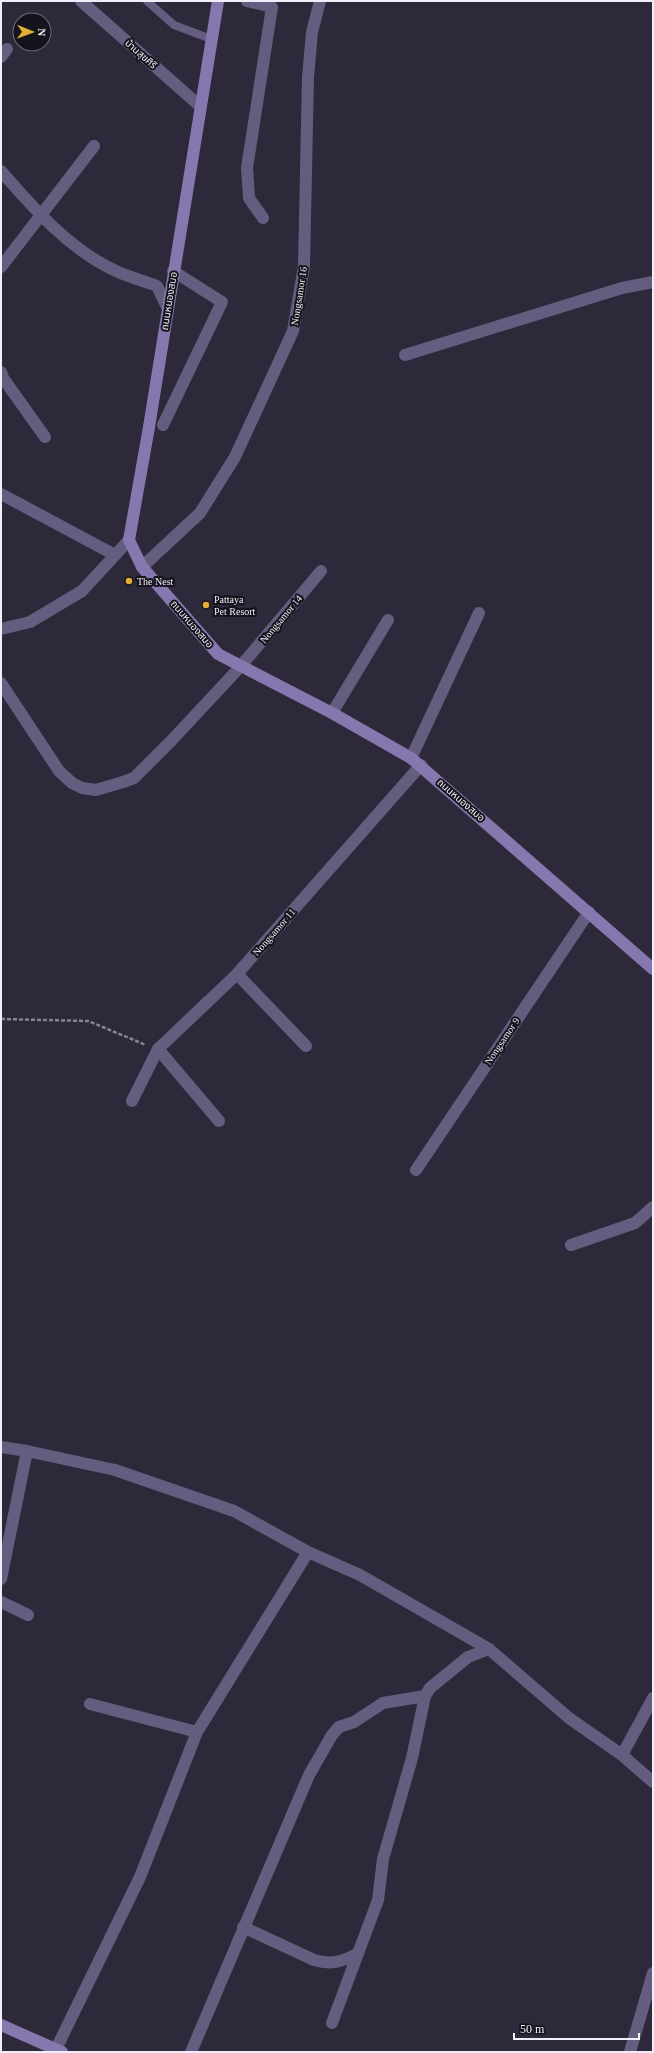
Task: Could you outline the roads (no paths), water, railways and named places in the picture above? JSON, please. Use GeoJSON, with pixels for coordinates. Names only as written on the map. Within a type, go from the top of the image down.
{"type":"FeatureCollection","features":[{"type":"Feature","properties":{"kind":"street","name":"บ้านสุขศิริ"},"geometry":{"type":"LineString","coordinates":[[81,1],[201,106]]}},
{"type":"Feature","properties":{"kind":"street","name":"ถนนหนองสมอ"},"geometry":{"type":"LineString","coordinates":[[218,1],[129,540],[142,567],[218,654],[240,667],[332,713],[416,761],[653,969]]}},
{"type":"Feature","properties":{"kind":"street"},"geometry":{"type":"LineString","coordinates":[[247,1],[272,7],[247,168],[248,198],[263,218]]}},
{"type":"Feature","properties":{"kind":"street","name":"Nongsamor 16"},"geometry":{"type":"LineString","coordinates":[[142,567],[200,513],[235,457],[293,331],[304,266],[308,78],[312,32],[320,1]]}},
{"type":"Feature","properties":{"kind":"street"},"geometry":{"type":"LineString","coordinates":[[1,267],[94,146]]}},
{"type":"Feature","properties":{"kind":"street"},"geometry":{"type":"LineString","coordinates":[[1,171],[41,215],[75,246],[110,268],[157,286],[167,307]]}},
{"type":"Feature","properties":{"kind":"street"},"geometry":{"type":"LineString","coordinates":[[163,425],[222,302],[173,271]]}},
{"type":"Feature","properties":{"kind":"street"},"geometry":{"type":"LineString","coordinates":[[405,354],[622,288],[653,282]]}},
{"type":"Feature","properties":{"kind":"street"},"geometry":{"type":"LineString","coordinates":[[1,372],[3,378],[45,437]]}},
{"type":"Feature","properties":{"kind":"street"},"geometry":{"type":"LineString","coordinates":[[1,494],[115,555]]}},
{"type":"Feature","properties":{"kind":"street"},"geometry":{"type":"LineString","coordinates":[[1,629],[30,622],[82,591],[129,540]]}},
{"type":"Feature","properties":{"kind":"street","name":"Nongsamor 14"},"geometry":{"type":"LineString","coordinates":[[1,683],[59,770],[72,783],[82,788],[96,790],[134,778],[240,667],[321,571]]}},
{"type":"Feature","properties":{"kind":"street","name":"Nongsamor 11"},"geometry":{"type":"LineString","coordinates":[[132,1101],[158,1050],[237,974],[416,761],[478,613]]}},
{"type":"Feature","properties":{"kind":"street"},"geometry":{"type":"LineString","coordinates":[[332,713],[388,620]]}},
{"type":"Feature","properties":{"kind":"street","name":"Nongsamor 9"},"geometry":{"type":"LineString","coordinates":[[416,1170],[589,912]]}},
{"type":"Feature","properties":{"kind":"street"},"geometry":{"type":"LineString","coordinates":[[237,974],[306,1046]]}},
{"type":"Feature","properties":{"kind":"street"},"geometry":{"type":"LineString","coordinates":[[158,1050],[219,1121]]}},
{"type":"Feature","properties":{"kind":"street"},"geometry":{"type":"LineString","coordinates":[[572,1245],[635,1223],[653,1207]]}},
{"type":"Feature","properties":{"kind":"street"},"geometry":{"type":"LineString","coordinates":[[1,1447],[27,1450],[115,1470],[234,1511],[308,1552],[360,1575],[490,1649],[569,1718],[622,1755],[653,1782]]}},
{"type":"Feature","properties":{"kind":"street"},"geometry":{"type":"LineString","coordinates":[[1,1579],[27,1450]]}},
{"type":"Feature","properties":{"kind":"street"},"geometry":{"type":"LineString","coordinates":[[1,2025],[59,2050],[140,1877],[197,1732],[308,1552]]}},
{"type":"Feature","properties":{"kind":"street"},"geometry":{"type":"LineString","coordinates":[[1,1602],[28,1615]]}},
{"type":"Feature","properties":{"kind":"street"},"geometry":{"type":"LineString","coordinates":[[332,2023],[378,1900],[383,1859],[412,1758],[424,1696],[430,1688],[468,1657],[490,1649]]}},
{"type":"Feature","properties":{"kind":"street"},"geometry":{"type":"LineString","coordinates":[[191,2052],[309,1775],[332,1735],[339,1727],[359,1719],[383,1703],[424,1696]]}},
{"type":"Feature","properties":{"kind":"street"},"geometry":{"type":"LineString","coordinates":[[622,1755],[653,1698]]}},
{"type":"Feature","properties":{"kind":"street"},"geometry":{"type":"LineString","coordinates":[[90,1704],[197,1732]]}},
{"type":"Feature","properties":{"kind":"street"},"geometry":{"type":"LineString","coordinates":[[243,1927],[314,1960],[327,1964],[345,1960],[357,1954]]}},
{"type":"Feature","properties":{"kind":"street"},"geometry":{"type":"LineString","coordinates":[[630,2052],[653,1973]]}},
{"type":"Feature","properties":{"kind":"lane"},"geometry":{"type":"LineString","coordinates":[[147,1],[174,25],[212,39]]}},
{"type":"Feature","properties":{"kind":"place","name":"The Nest"},"geometry":{"type":"Point","coordinates":[129,581]}},
{"type":"Feature","properties":{"kind":"place","name":"Pattaya Pet Resort"},"geometry":{"type":"Point","coordinates":[206,605]}}]}
